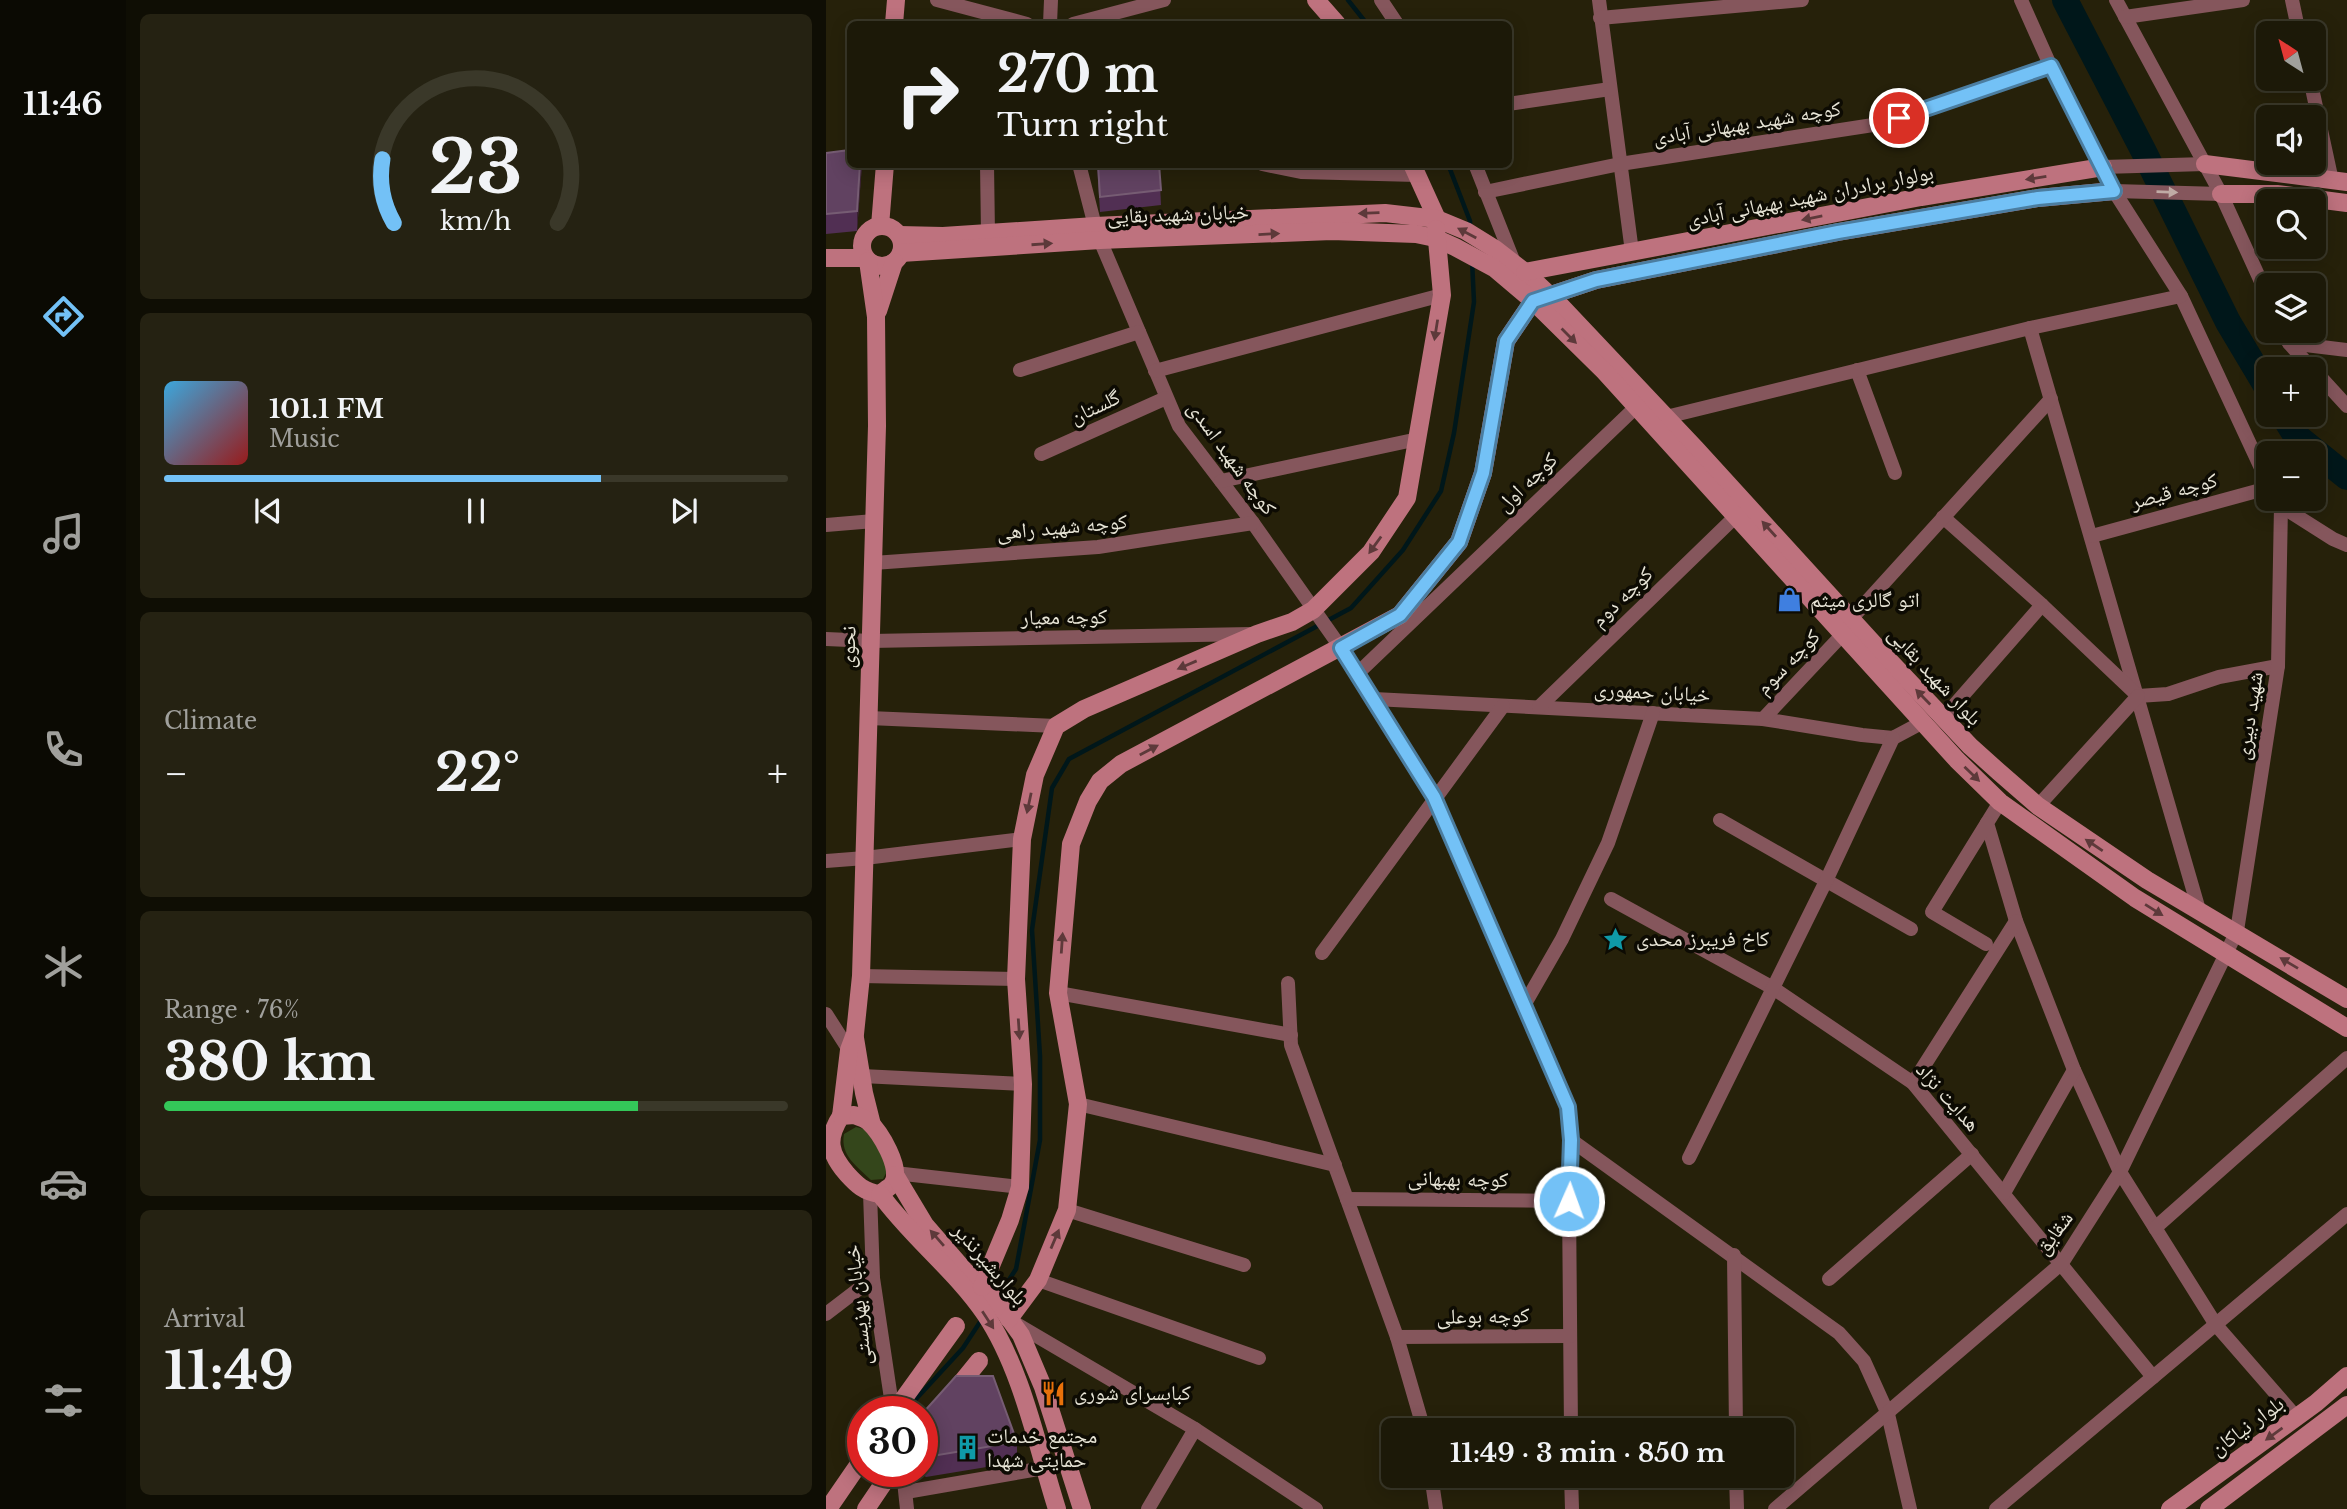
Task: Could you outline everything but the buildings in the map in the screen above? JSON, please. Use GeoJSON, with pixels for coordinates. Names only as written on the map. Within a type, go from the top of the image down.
{"type":"FeatureCollection","features":[{"type":"Feature","properties":{"kind":"main road"},"geometry":{"type":"LineString","coordinates":[[894,21],[896,0]]}},
{"type":"Feature","properties":{"kind":"main road"},"geometry":{"type":"LineString","coordinates":[[1316,0],[1334,21]]}},
{"type":"Feature","properties":{"kind":"main road"},"geometry":{"type":"LineString","coordinates":[[2205,164],[2339,181]]}},
{"type":"Feature","properties":{"kind":"main road","name":"بولوار برادران شهید بهبهانی آبادی"},"geometry":{"type":"LineString","coordinates":[[1514,270],[1632,252],[1921,197],[2103,167]]}},
{"type":"Feature","properties":{"kind":"main road"},"geometry":{"type":"LineString","coordinates":[[880,226],[885,168]]}},
{"type":"Feature","properties":{"kind":"main road"},"geometry":{"type":"LineString","coordinates":[[982,1287],[1010,1220],[1020,1187],[1023,1084],[1016,979],[1022,839],[1035,775],[1056,726],[1084,709],[1257,634],[1315,612],[1371,552],[1407,498],[1441,295],[1435,238],[1437,219],[1415,170]]}},
{"type":"Feature","properties":{"kind":"main road","name":"بولوار برادران شهید بهبهانی آبادی"},"geometry":{"type":"LineString","coordinates":[[1542,298],[1596,280],[1838,232],[2038,198],[2114,191]]}},
{"type":"Feature","properties":{"kind":"main road"},"geometry":{"type":"LineString","coordinates":[[2221,194],[2277,194],[2347,203]]}},
{"type":"Feature","properties":{"kind":"main road","name":"خیابان شهید بقایی"},"geometry":{"type":"LineString","coordinates":[[898,250],[1384,213],[1437,219],[1466,231],[1495,249]]}},
{"type":"Feature","properties":{"kind":"main road"},"geometry":{"type":"LineString","coordinates":[[826,250],[863,239],[873,228],[888,227],[898,250],[876,317]]}},
{"type":"Feature","properties":{"kind":"main road","name":"خیابان شهید بقایی"},"geometry":{"type":"LineString","coordinates":[[898,250],[988,234],[1332,231],[1435,238],[1514,270]]}},
{"type":"Feature","properties":{"kind":"main road"},"geometry":{"type":"LineString","coordinates":[[863,239],[862,246],[867,259]]}},
{"type":"Feature","properties":{"kind":"main road","name":"بلوار شهید بقایی"},"geometry":{"type":"LineString","coordinates":[[1495,249],[1666,417],[1847,627],[1923,722],[2000,802],[2136,898],[2347,1028]]}},
{"type":"Feature","properties":{"kind":"main road"},"geometry":{"type":"LineString","coordinates":[[826,258],[867,259],[881,267],[898,250]]}},
{"type":"Feature","properties":{"kind":"main road","name":"نحوی"},"geometry":{"type":"LineString","coordinates":[[833,1120],[852,1042],[861,976],[877,426],[876,317],[867,259]]}},
{"type":"Feature","properties":{"kind":"main road","name":"بلوار شهید بقایی"},"geometry":{"type":"LineString","coordinates":[[1514,270],[1542,298],[1635,408],[1735,517],[1970,746],[2038,806],[2147,880],[2347,999]]}},
{"type":"Feature","properties":{"kind":"main road"},"geometry":{"type":"LineString","coordinates":[[1009,1319],[1038,1280],[1067,1210],[1078,1104],[1058,993],[1071,844],[1088,801],[1100,781],[1121,764],[1400,615],[1459,542],[1483,473],[1506,341],[1542,298]]}},
{"type":"Feature","properties":{"kind":"main road"},"geometry":{"type":"LineString","coordinates":[[852,1042],[863,1076],[872,1125],[892,1157],[895,1174],[893,1183],[875,1194]]}},
{"type":"Feature","properties":{"kind":"main road"},"geometry":{"type":"LineString","coordinates":[[872,1125],[854,1115],[833,1120],[828,1150],[859,1188],[875,1194],[960,1282],[984,1313],[998,1335],[1021,1393],[1057,1509]]}},
{"type":"Feature","properties":{"kind":"main road","name":"بلواربشیرنذیر"},"geometry":{"type":"LineString","coordinates":[[895,1174],[925,1225],[995,1299],[1021,1335],[1043,1387],[1082,1509]]}},
{"type":"Feature","properties":{"kind":"main road"},"geometry":{"type":"LineString","coordinates":[[898,1218],[914,1205]]}},
{"type":"Feature","properties":{"kind":"main road"},"geometry":{"type":"LineString","coordinates":[[906,1396],[956,1326]]}},
{"type":"Feature","properties":{"kind":"main road"},"geometry":{"type":"LineString","coordinates":[[938,1411],[979,1361]]}},
{"type":"Feature","properties":{"kind":"main road","name":"بلوار نیاکان"},"geometry":{"type":"LineString","coordinates":[[2170,1509],[2297,1418],[2347,1376]]}},
{"type":"Feature","properties":{"kind":"main road","name":"بلوار نیاکان"},"geometry":{"type":"LineString","coordinates":[[2208,1509],[2347,1405]]}},
{"type":"Feature","properties":{"kind":"main road"},"geometry":{"type":"LineString","coordinates":[[828,1509],[847,1481]]}},
{"type":"Feature","properties":{"kind":"main road"},"geometry":{"type":"LineString","coordinates":[[866,1509],[881,1487]]}},
{"type":"Feature","properties":{"kind":"street"},"geometry":{"type":"LineString","coordinates":[[937,0],[995,20]]}},
{"type":"Feature","properties":{"kind":"street"},"geometry":{"type":"LineString","coordinates":[[1050,21],[1051,0]]}},
{"type":"Feature","properties":{"kind":"street"},"geometry":{"type":"LineString","coordinates":[[1084,21],[1164,0]]}},
{"type":"Feature","properties":{"kind":"street"},"geometry":{"type":"LineString","coordinates":[[1381,0],[1395,21]]}},
{"type":"Feature","properties":{"kind":"street"},"geometry":{"type":"LineString","coordinates":[[1598,0],[1632,252]]}},
{"type":"Feature","properties":{"kind":"street"},"geometry":{"type":"LineString","coordinates":[[1600,18],[1802,0]]}},
{"type":"Feature","properties":{"kind":"street"},"geometry":{"type":"LineString","coordinates":[[2021,0],[2114,191],[2181,296],[2256,459]]}},
{"type":"Feature","properties":{"kind":"street"},"geometry":{"type":"LineString","coordinates":[[2116,0],[2221,194],[2257,273]]}},
{"type":"Feature","properties":{"kind":"street"},"geometry":{"type":"LineString","coordinates":[[2125,17],[2242,0]]}},
{"type":"Feature","properties":{"kind":"street"},"geometry":{"type":"LineString","coordinates":[[2292,0],[2297,21]]}},
{"type":"Feature","properties":{"kind":"street","name":"کوچه شهید بهبهانی آبادی"},"geometry":{"type":"LineString","coordinates":[[1485,192],[1620,164],[1873,125],[2051,66]]}},
{"type":"Feature","properties":{"kind":"street"},"geometry":{"type":"LineString","coordinates":[[1512,103],[1611,89]]}},
{"type":"Feature","properties":{"kind":"street"},"geometry":{"type":"LineString","coordinates":[[2313,91],[2339,181]]}},
{"type":"Feature","properties":{"kind":"street"},"geometry":{"type":"LineString","coordinates":[[2103,167],[2205,164]]}},
{"type":"Feature","properties":{"kind":"street"},"geometry":{"type":"LineString","coordinates":[[987,168],[988,234]]}},
{"type":"Feature","properties":{"kind":"street","name":"کوچه شهید اسدی"},"geometry":{"type":"LineString","coordinates":[[1080,168],[1098,233],[1179,426],[1253,523],[1341,648],[1434,797],[1568,1107],[1571,1140],[1571,1418]]}},
{"type":"Feature","properties":{"kind":"street"},"geometry":{"type":"LineString","coordinates":[[1282,168],[1301,172],[1415,170]]}},
{"type":"Feature","properties":{"kind":"street"},"geometry":{"type":"LineString","coordinates":[[1476,168],[1514,270]]}},
{"type":"Feature","properties":{"kind":"street"},"geometry":{"type":"LineString","coordinates":[[2114,191],[2221,194]]}},
{"type":"Feature","properties":{"kind":"street"},"geometry":{"type":"LineString","coordinates":[[1155,371],[1441,295]]}},
{"type":"Feature","properties":{"kind":"street"},"geometry":{"type":"LineString","coordinates":[[1666,417],[2030,328],[2181,296]]}},
{"type":"Feature","properties":{"kind":"street"},"geometry":{"type":"LineString","coordinates":[[2030,328],[2199,910]]}},
{"type":"Feature","properties":{"kind":"street"},"geometry":{"type":"LineString","coordinates":[[1020,370],[1139,332]]}},
{"type":"Feature","properties":{"kind":"street"},"geometry":{"type":"LineString","coordinates":[[2291,343],[2302,357]]}},
{"type":"Feature","properties":{"kind":"street"},"geometry":{"type":"LineString","coordinates":[[2314,343],[2347,350]]}},
{"type":"Feature","properties":{"kind":"street"},"geometry":{"type":"LineString","coordinates":[[1857,370],[1895,473]]}},
{"type":"Feature","properties":{"kind":"street"},"geometry":{"type":"LineString","coordinates":[[2326,384],[2347,406]]}},
{"type":"Feature","properties":{"kind":"street","name":"گلستان"},"geometry":{"type":"LineString","coordinates":[[1041,454],[1166,398]]}},
{"type":"Feature","properties":{"kind":"street","name":"کوچه سوم"},"geometry":{"type":"LineString","coordinates":[[1763,719],[2051,399]]}},
{"type":"Feature","properties":{"kind":"street","name":"کوچه اول"},"geometry":{"type":"LineString","coordinates":[[1357,674],[1635,408]]}},
{"type":"Feature","properties":{"kind":"street"},"geometry":{"type":"LineString","coordinates":[[1221,481],[1418,439]]}},
{"type":"Feature","properties":{"kind":"street","name":"کوچه قیصر"},"geometry":{"type":"LineString","coordinates":[[2092,536],[2256,488]]}},
{"type":"Feature","properties":{"kind":"street","name":"شهید دبیری"},"geometry":{"type":"LineString","coordinates":[[2237,932],[2278,666],[2279,511]]}},
{"type":"Feature","properties":{"kind":"street"},"geometry":{"type":"LineString","coordinates":[[2292,511],[2333,539],[2347,545]]}},
{"type":"Feature","properties":{"kind":"street","name":"کوچه دوم"},"geometry":{"type":"LineString","coordinates":[[1539,707],[1735,517]]}},
{"type":"Feature","properties":{"kind":"street"},"geometry":{"type":"LineString","coordinates":[[1943,517],[2138,695],[2168,694],[2219,677],[2278,666]]}},
{"type":"Feature","properties":{"kind":"street"},"geometry":{"type":"LineString","coordinates":[[826,526],[874,521]]}},
{"type":"Feature","properties":{"kind":"street","name":"کوچه شهید راهی"},"geometry":{"type":"LineString","coordinates":[[873,563],[1098,547],[1253,523]]}},
{"type":"Feature","properties":{"kind":"street"},"geometry":{"type":"LineString","coordinates":[[1943,718],[2042,605]]}},
{"type":"Feature","properties":{"kind":"street","name":"کوچه معیار"},"geometry":{"type":"LineString","coordinates":[[826,639],[871,641],[1257,634]]}},
{"type":"Feature","properties":{"kind":"street"},"geometry":{"type":"LineString","coordinates":[[2038,806],[2138,695]]}},
{"type":"Feature","properties":{"kind":"street","name":"خیابان جمهوری"},"geometry":{"type":"LineString","coordinates":[[1374,699],[1763,719],[1894,738]]}},
{"type":"Feature","properties":{"kind":"street"},"geometry":{"type":"LineString","coordinates":[[1322,953],[1503,706]]}},
{"type":"Feature","properties":{"kind":"street"},"geometry":{"type":"LineString","coordinates":[[1523,1007],[1562,939],[1608,843],[1653,713]]}},
{"type":"Feature","properties":{"kind":"street"},"geometry":{"type":"LineString","coordinates":[[869,718],[1056,726]]}},
{"type":"Feature","properties":{"kind":"street"},"geometry":{"type":"LineString","coordinates":[[1689,1158],[1894,738],[1923,722]]}},
{"type":"Feature","properties":{"kind":"street"},"geometry":{"type":"LineString","coordinates":[[1986,944],[1932,912],[2000,802]]}},
{"type":"Feature","properties":{"kind":"street"},"geometry":{"type":"LineString","coordinates":[[1720,820],[1910,929]]}},
{"type":"Feature","properties":{"kind":"street"},"geometry":{"type":"LineString","coordinates":[[1987,823],[2016,920],[2074,1070],[2120,1172],[2216,1325],[2297,1418]]}},
{"type":"Feature","properties":{"kind":"street"},"geometry":{"type":"LineString","coordinates":[[826,861],[1022,839]]}},
{"type":"Feature","properties":{"kind":"street","name":"هدایت نژاد"},"geometry":{"type":"LineString","coordinates":[[1611,899],[1773,988],[1913,1083],[2153,1377]]}},
{"type":"Feature","properties":{"kind":"street"},"geometry":{"type":"LineString","coordinates":[[1913,1083],[2016,920]]}},
{"type":"Feature","properties":{"kind":"street","name":"شقایق"},"geometry":{"type":"LineString","coordinates":[[1775,1509],[2062,1263],[2120,1172],[2237,932]]}},
{"type":"Feature","properties":{"kind":"street"},"geometry":{"type":"LineString","coordinates":[[861,976],[1016,979]]}},
{"type":"Feature","properties":{"kind":"street"},"geometry":{"type":"LineString","coordinates":[[1288,982],[1291,1045],[1397,1337],[1421,1418]]}},
{"type":"Feature","properties":{"kind":"street"},"geometry":{"type":"LineString","coordinates":[[1058,993],[1291,1035]]}},
{"type":"Feature","properties":{"kind":"street"},"geometry":{"type":"LineString","coordinates":[[826,1014],[852,1042]]}},
{"type":"Feature","properties":{"kind":"street"},"geometry":{"type":"LineString","coordinates":[[2155,1228],[2347,1058]]}},
{"type":"Feature","properties":{"kind":"street"},"geometry":{"type":"LineString","coordinates":[[2004,1193],[2074,1070]]}},
{"type":"Feature","properties":{"kind":"street"},"geometry":{"type":"LineString","coordinates":[[863,1076],[1023,1084]]}},
{"type":"Feature","properties":{"kind":"street"},"geometry":{"type":"LineString","coordinates":[[1078,1104],[1335,1165]]}},
{"type":"Feature","properties":{"kind":"street"},"geometry":{"type":"LineString","coordinates":[[1571,1140],[1839,1333],[1864,1361],[1888,1414],[1910,1509]]}},
{"type":"Feature","properties":{"kind":"street"},"geometry":{"type":"LineString","coordinates":[[1829,1279],[1972,1154]]}},
{"type":"Feature","properties":{"kind":"street"},"geometry":{"type":"LineString","coordinates":[[895,1174],[1020,1187]]}},
{"type":"Feature","properties":{"kind":"street","name":"خیابان بهزیستی"},"geometry":{"type":"LineString","coordinates":[[875,1194],[873,1278],[891,1396]]}},
{"type":"Feature","properties":{"kind":"street","name":"کوچه بهبهانی"},"geometry":{"type":"LineString","coordinates":[[1347,1199],[1569,1201]]}},
{"type":"Feature","properties":{"kind":"street"},"geometry":{"type":"LineString","coordinates":[[1067,1210],[1244,1265]]}},
{"type":"Feature","properties":{"kind":"street"},"geometry":{"type":"LineString","coordinates":[[1996,1509],[2347,1214]]}},
{"type":"Feature","properties":{"kind":"street"},"geometry":{"type":"LineString","coordinates":[[1734,1255],[1736,1418]]}},
{"type":"Feature","properties":{"kind":"street"},"geometry":{"type":"LineString","coordinates":[[826,1314],[873,1278]]}},
{"type":"Feature","properties":{"kind":"street"},"geometry":{"type":"LineString","coordinates":[[1038,1280],[1259,1357]]}},
{"type":"Feature","properties":{"kind":"street"},"geometry":{"type":"LineString","coordinates":[[1009,1319],[1195,1429],[1315,1509]]}},
{"type":"Feature","properties":{"kind":"street","name":"کوچه بوعلی"},"geometry":{"type":"LineString","coordinates":[[1397,1337],[1570,1336]]}},
{"type":"Feature","properties":{"kind":"street"},"geometry":{"type":"LineString","coordinates":[[1149,1509],[1195,1429]]}},
{"type":"Feature","properties":{"kind":"street"},"geometry":{"type":"LineString","coordinates":[[906,1492],[1044,1468]]}},
{"type":"Feature","properties":{"kind":"street"},"geometry":{"type":"LineString","coordinates":[[905,1487],[907,1509]]}},
{"type":"Feature","properties":{"kind":"street"},"geometry":{"type":"LineString","coordinates":[[1433,1488],[1436,1509]]}},
{"type":"Feature","properties":{"kind":"street"},"geometry":{"type":"LineString","coordinates":[[1571,1488],[1572,1509]]}},
{"type":"Feature","properties":{"kind":"street"},"geometry":{"type":"LineString","coordinates":[[1737,1488],[1737,1509]]}},
{"type":"Feature","properties":{"kind":"green space"},"geometry":{"type":"Polygon","coordinates":[[[856,1127],[869,1130],[889,1167],[883,1179],[871,1180],[847,1155],[843,1142],[844,1134],[856,1127]]]}},
{"type":"Feature","properties":{"kind":"waterway"},"geometry":{"type":"LineString","coordinates":[[1348,0],[1365,21]]}},
{"type":"Feature","properties":{"kind":"waterway"},"geometry":{"type":"LineString","coordinates":[[2065,0],[2228,322],[2256,369]]}},
{"type":"Feature","properties":{"kind":"waterway"},"geometry":{"type":"LineString","coordinates":[[1450,168],[1470,227]]}},
{"type":"Feature","properties":{"kind":"waterway"},"geometry":{"type":"LineString","coordinates":[[999,1295],[1016,1269],[1040,1140],[1040,1056],[1032,930],[1052,788],[1069,759],[1351,608],[1403,550],[1441,491],[1454,433],[1474,302],[1472,260]]}},
{"type":"Feature","properties":{"kind":"waterway"},"geometry":{"type":"LineString","coordinates":[[2290,427],[2296,436],[2347,477]]}},
{"type":"Feature","properties":{"kind":"waterway"},"geometry":{"type":"LineString","coordinates":[[919,1396],[963,1348],[982,1319]]}},
{"type":"Feature","properties":{"kind":"place","name":"اتو گالری میثم"},"geometry":{"type":"Point","coordinates":[1790,600]}},
{"type":"Feature","properties":{"kind":"place","name":"کاخ فریبرز محدی"},"geometry":{"type":"Point","coordinates":[1616,939]}},
{"type":"Feature","properties":{"kind":"place","name":"کبابسرای شوری"},"geometry":{"type":"Point","coordinates":[1054,1393]}},
{"type":"Feature","properties":{"kind":"place","name":"مجتمع خدمات حمایتی شهدا"},"geometry":{"type":"Point","coordinates":[967,1448]}},
{"type":"Feature","properties":{"kind":"route"},"geometry":{"type":"LineString","coordinates":[[1569,1201],[1571,1140],[1568,1107],[1434,797],[1341,648],[1400,615],[1459,542],[1483,473],[1506,341],[1533,301],[1596,280],[1838,232],[2038,198],[2114,191],[2051,66],[1899,118]]}}]}
